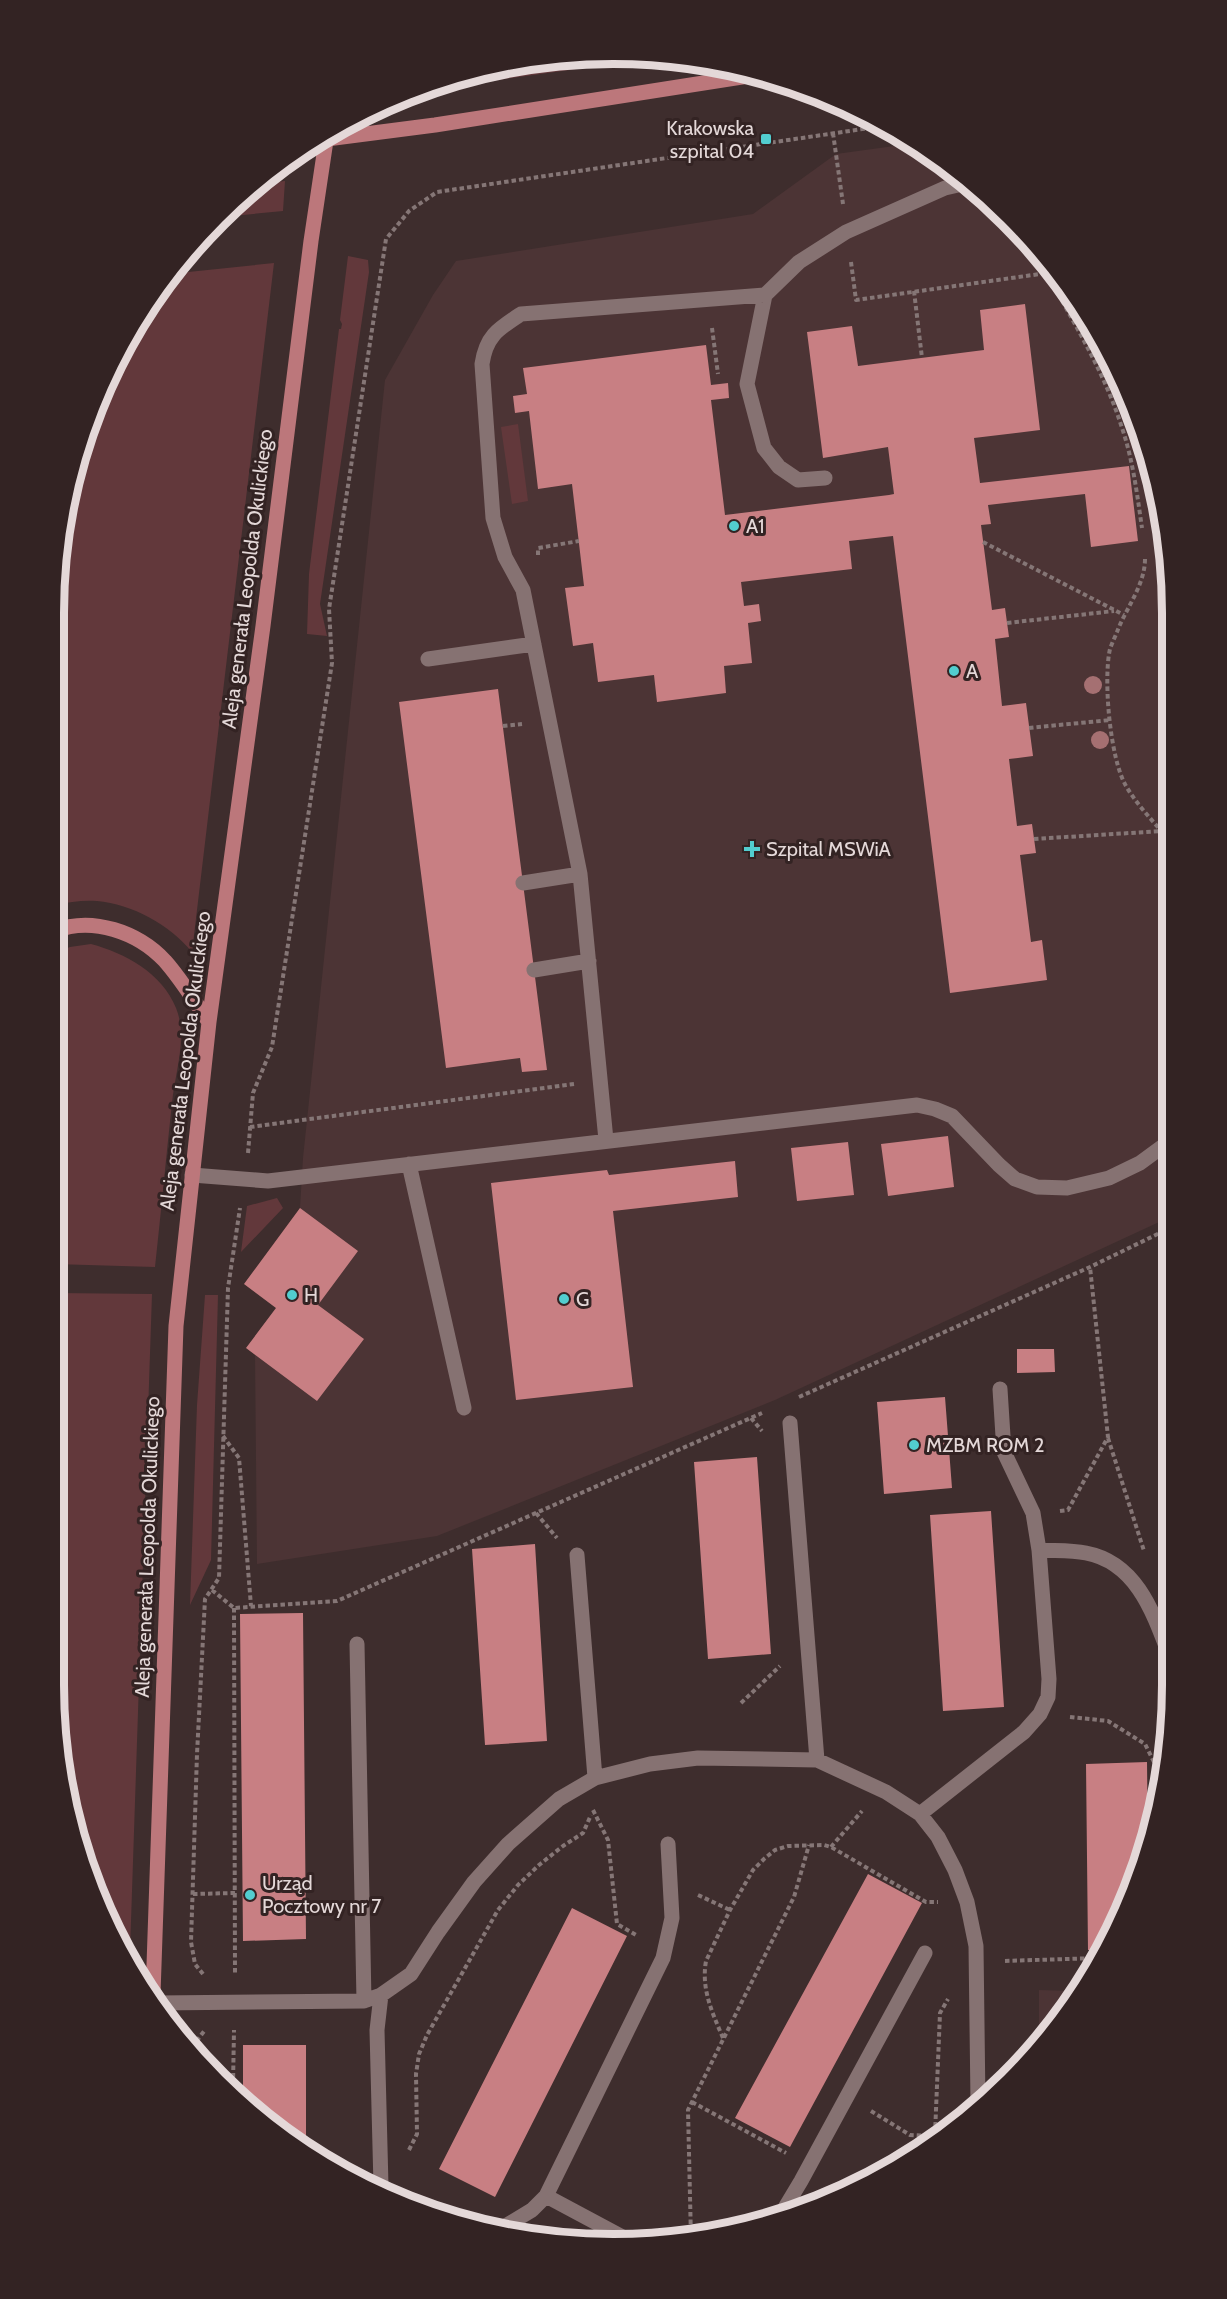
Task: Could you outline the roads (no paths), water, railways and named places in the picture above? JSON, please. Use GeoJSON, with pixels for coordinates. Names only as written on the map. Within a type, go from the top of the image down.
{"type":"FeatureCollection","features":[{"type":"Feature","properties":{"kind":"main road"},"geometry":{"type":"LineString","coordinates":[[343,136],[435,125],[735,78]]}},
{"type":"Feature","properties":{"kind":"main road","name":"Aleja generała Leopolda Okulickiego"},"geometry":{"type":"LineString","coordinates":[[153,1985],[176,1326],[209,1022],[262,637],[323,148]]}},
{"type":"Feature","properties":{"kind":"main road"},"geometry":{"type":"LineString","coordinates":[[64,927],[87,924],[107,926],[137,940],[164,960],[209,1022]]}},
{"type":"Feature","properties":{"kind":"street"},"geometry":{"type":"LineString","coordinates":[[825,478],[798,480],[779,467],[764,448],[747,384],[765,295],[799,262],[846,232],[945,188],[957,185]]}},
{"type":"Feature","properties":{"kind":"street"},"geometry":{"type":"LineString","coordinates":[[606,1140],[580,874],[523,590],[505,557],[493,518],[482,364],[484,351],[498,329],[521,314],[765,295]]}},
{"type":"Feature","properties":{"kind":"street"},"geometry":{"type":"LineString","coordinates":[[428,659],[534,644]]}},
{"type":"Feature","properties":{"kind":"street"},"geometry":{"type":"LineString","coordinates":[[523,883],[580,874]]}},
{"type":"Feature","properties":{"kind":"street"},"geometry":{"type":"LineString","coordinates":[[534,970],[589,961]]}},
{"type":"Feature","properties":{"kind":"street"},"geometry":{"type":"LineString","coordinates":[[192,1175],[268,1181],[917,1105],[935,1108],[952,1116],[1015,1179],[1037,1187],[1067,1188],[1109,1178],[1140,1163],[1162,1146]]}},
{"type":"Feature","properties":{"kind":"street"},"geometry":{"type":"LineString","coordinates":[[409,1164],[464,1408]]}},
{"type":"Feature","properties":{"kind":"street"},"geometry":{"type":"LineString","coordinates":[[920,1814],[1024,1732],[1040,1714],[1048,1697],[1049,1679],[1039,1550],[1033,1513],[1004,1452],[1000,1389]]}},
{"type":"Feature","properties":{"kind":"street"},"geometry":{"type":"LineString","coordinates":[[790,1423],[817,1760]]}},
{"type":"Feature","properties":{"kind":"street"},"geometry":{"type":"LineString","coordinates":[[1039,1550],[1085,1552],[1106,1559],[1120,1568],[1145,1598],[1162,1638]]}},
{"type":"Feature","properties":{"kind":"street"},"geometry":{"type":"LineString","coordinates":[[577,1555],[595,1778]]}},
{"type":"Feature","properties":{"kind":"street"},"geometry":{"type":"LineString","coordinates":[[357,1644],[364,2001]]}},
{"type":"Feature","properties":{"kind":"street"},"geometry":{"type":"LineString","coordinates":[[166,2003],[364,2001],[381,1995],[411,1974],[474,1882],[508,1844],[559,1799],[595,1778],[650,1764],[698,1758],[817,1760],[886,1792],[920,1814],[938,1837],[955,1870],[967,1902],[976,1946],[978,2095]]}},
{"type":"Feature","properties":{"kind":"street"},"geometry":{"type":"LineString","coordinates":[[508,2224],[546,2196],[663,1958],[672,1918],[668,1844]]}},
{"type":"Feature","properties":{"kind":"street"},"geometry":{"type":"LineString","coordinates":[[786,2206],[924,1953]]}},
{"type":"Feature","properties":{"kind":"street"},"geometry":{"type":"LineString","coordinates":[[381,1995],[377,2030],[381,2183]]}},
{"type":"Feature","properties":{"kind":"street"},"geometry":{"type":"LineString","coordinates":[[546,2196],[617,2234]]}},
{"type":"Feature","properties":{"kind":"place","name":"Krakowska szpital 04"},"geometry":{"type":"Point","coordinates":[766,139]}},
{"type":"Feature","properties":{"kind":"place","name":"A1"},"geometry":{"type":"Point","coordinates":[734,526]}},
{"type":"Feature","properties":{"kind":"place","name":"A"},"geometry":{"type":"Point","coordinates":[954,671]}},
{"type":"Feature","properties":{"kind":"place","name":"Szpital MSWiA"},"geometry":{"type":"Point","coordinates":[752,849]}},
{"type":"Feature","properties":{"kind":"place","name":"H"},"geometry":{"type":"Point","coordinates":[292,1295]}},
{"type":"Feature","properties":{"kind":"place","name":"G"},"geometry":{"type":"Point","coordinates":[564,1299]}},
{"type":"Feature","properties":{"kind":"place","name":"MZBM ROM 2"},"geometry":{"type":"Point","coordinates":[914,1445]}},
{"type":"Feature","properties":{"kind":"place","name":"Urząd Pocztowy nr 7"},"geometry":{"type":"Point","coordinates":[250,1895]}}]}
